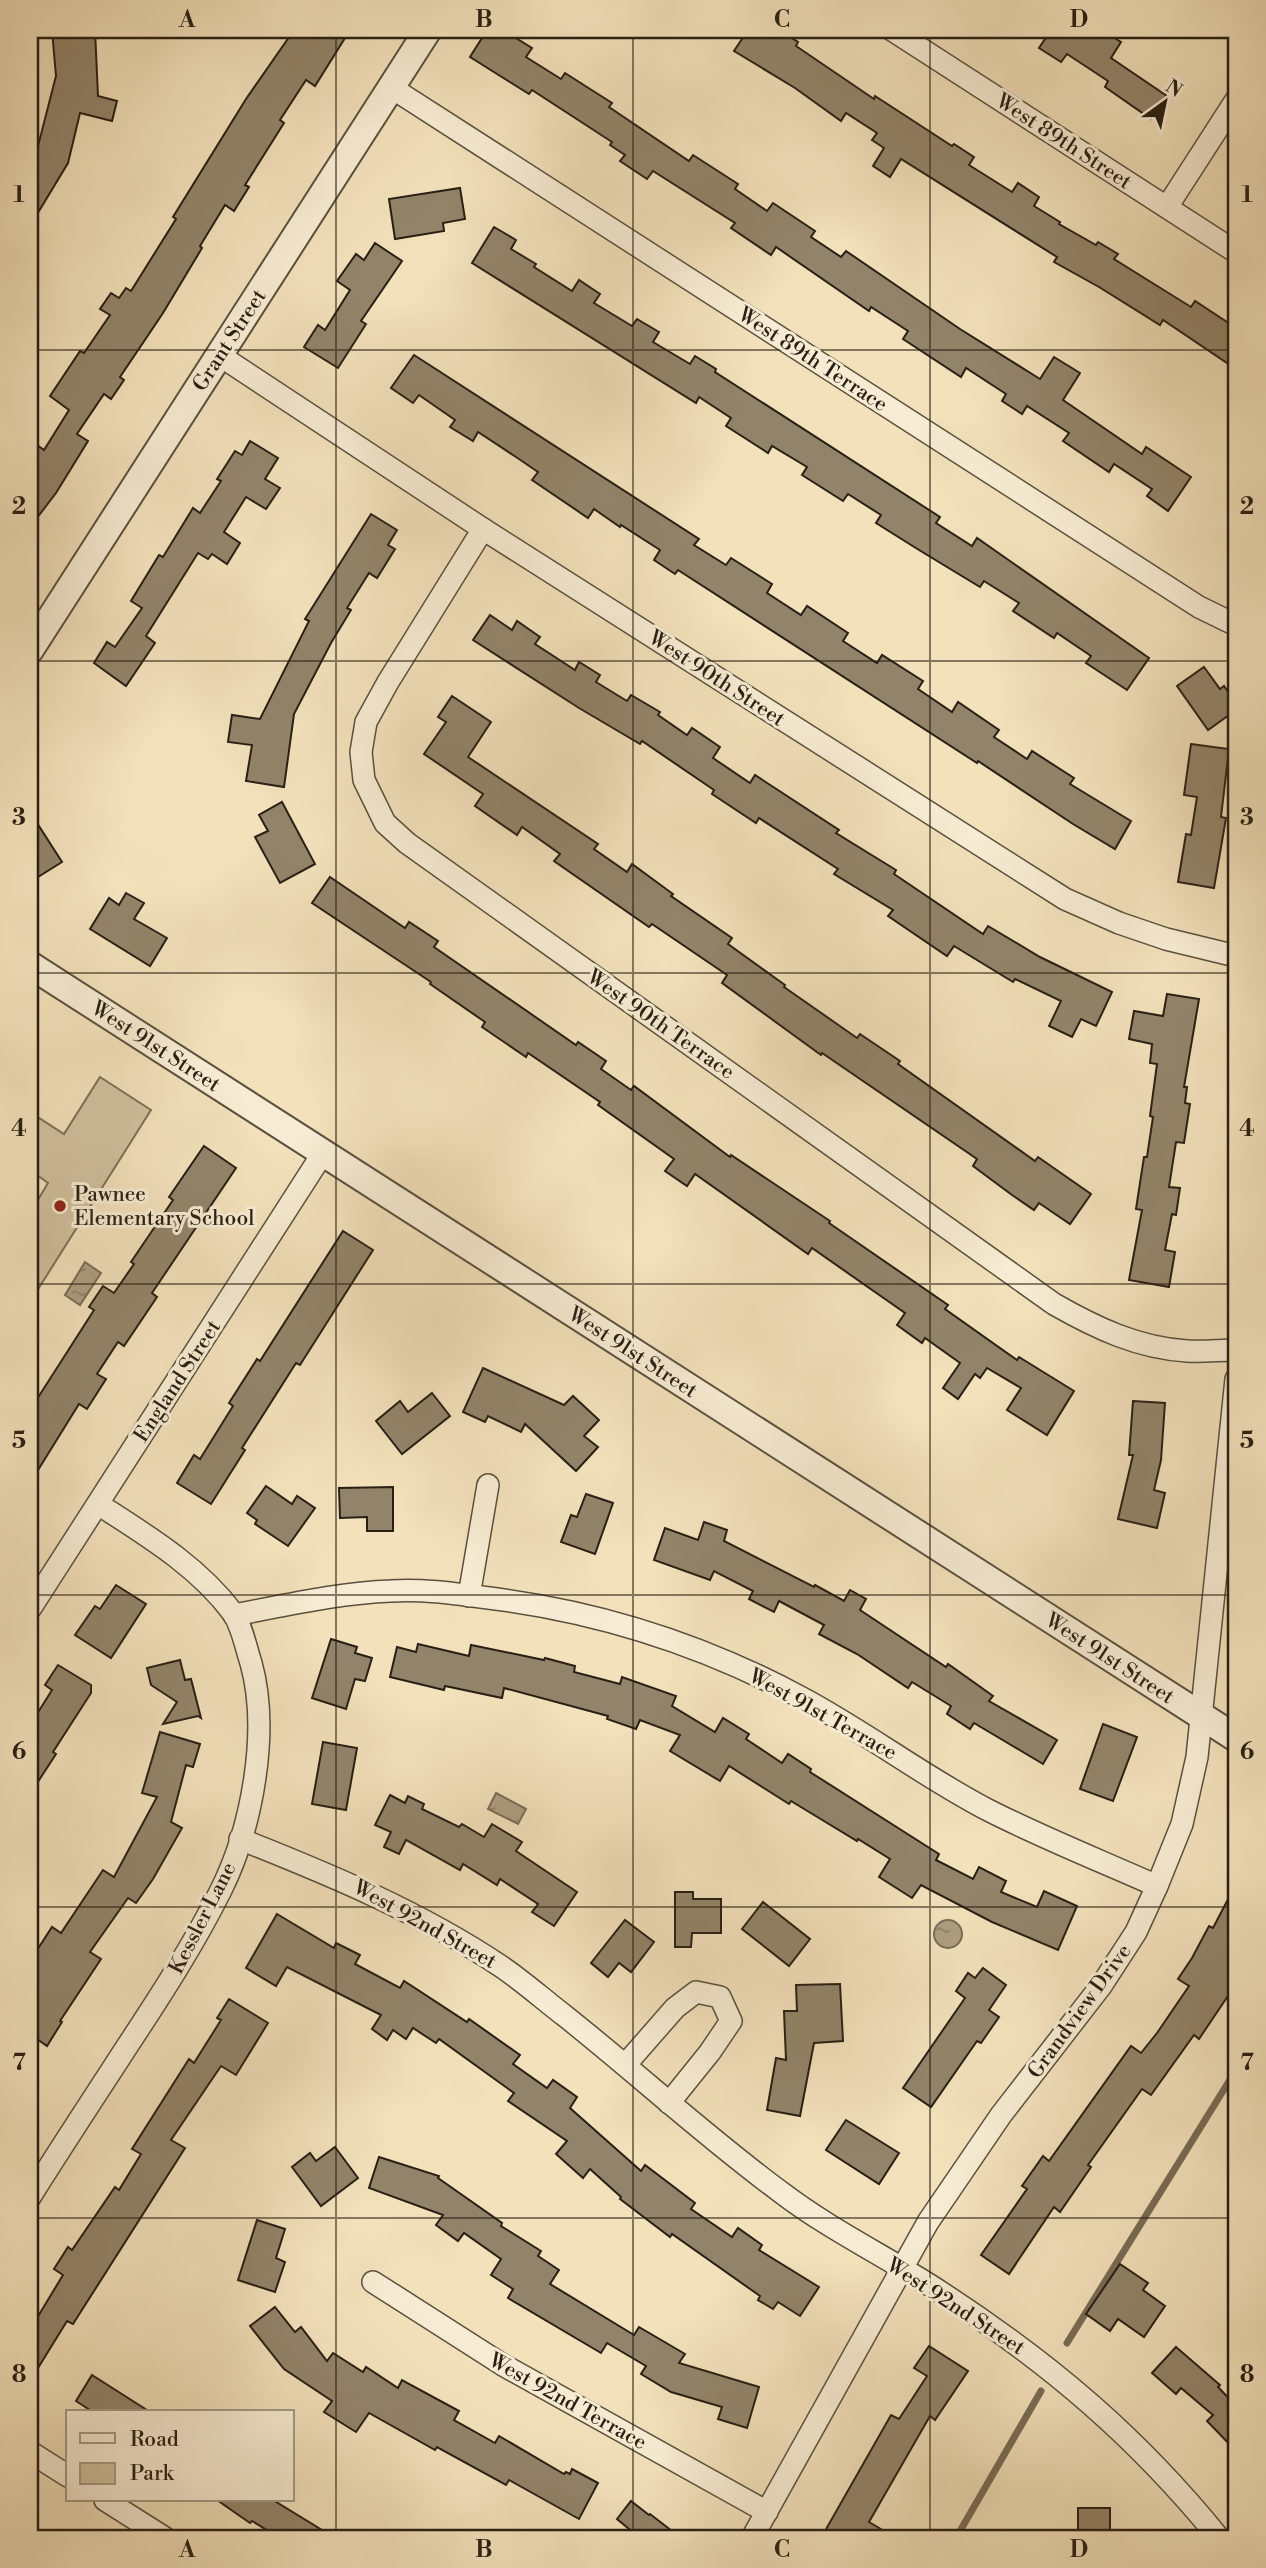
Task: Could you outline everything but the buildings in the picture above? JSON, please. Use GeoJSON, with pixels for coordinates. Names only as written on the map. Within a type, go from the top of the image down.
{"type":"FeatureCollection","features":[{"type":"Feature","properties":{"kind":"street","name":"Grant Street"},"geometry":{"type":"LineString","coordinates":[[30,650],[428,30]]}},
{"type":"Feature","properties":{"kind":"street","name":"West 89th Street"},"geometry":{"type":"LineString","coordinates":[[892,30],[1236,252]]}},
{"type":"Feature","properties":{"kind":"street","name":"West 89th Terrace"},"geometry":{"type":"LineString","coordinates":[[391,88],[1199,607],[1236,625]]}},
{"type":"Feature","properties":{"kind":"street"},"geometry":{"type":"LineString","coordinates":[[1167,207],[1236,100]]}},
{"type":"Feature","properties":{"kind":"street","name":"West 90th Street"},"geometry":{"type":"LineString","coordinates":[[219,355],[483,529],[1065,899],[1119,923],[1236,956]]}},
{"type":"Feature","properties":{"kind":"street","name":"West 90th Terrace"},"geometry":{"type":"LineString","coordinates":[[483,529],[366,722],[361,752],[364,780],[385,823],[407,843],[1054,1304],[1092,1326],[1135,1342],[1187,1351],[1236,1350]]}},
{"type":"Feature","properties":{"kind":"street","name":"West 91st Street"},"geometry":{"type":"LineString","coordinates":[[30,965],[1236,1738]]}},
{"type":"Feature","properties":{"kind":"street","name":"England Street"},"geometry":{"type":"LineString","coordinates":[[30,1609],[323,1153]]}},
{"type":"Feature","properties":{"kind":"street","name":"Grandview Drive"},"geometry":{"type":"LineString","coordinates":[[752,2538],[901,2269],[954,2182],[1001,2115],[1101,1986],[1136,1932],[1157,1886],[1182,1824],[1197,1757],[1236,1379]]}},
{"type":"Feature","properties":{"kind":"street"},"geometry":{"type":"LineString","coordinates":[[469,1595],[488,1485]]}},
{"type":"Feature","properties":{"kind":"street","name":"Kessler Lane"},"geometry":{"type":"LineString","coordinates":[[30,2196],[177,1969],[222,1888],[240,1839],[258,1754],[260,1720],[255,1679],[234,1615],[193,1570],[98,1504]]}},
{"type":"Feature","properties":{"kind":"street","name":"West 91st Terrace"},"geometry":{"type":"LineString","coordinates":[[234,1615],[333,1595],[393,1591],[469,1595],[562,1609],[647,1631],[722,1659],[802,1698],[934,1780],[989,1810],[1157,1886]]}},
{"type":"Feature","properties":{"kind":"street","name":"West 92nd Street"},"geometry":{"type":"LineString","coordinates":[[240,1839],[337,1877],[440,1928],[504,1968],[626,2064],[669,2103],[784,2195],[842,2234],[989,2323],[1058,2375],[1121,2430],[1180,2490],[1219,2538]]}},
{"type":"Feature","properties":{"kind":"street"},"geometry":{"type":"LineString","coordinates":[[626,2064],[675,2008],[696,1992],[720,1997],[731,2021],[669,2103]]}},
{"type":"Feature","properties":{"kind":"street","name":"West 92nd Terrace"},"geometry":{"type":"LineString","coordinates":[[373,2282],[503,2365],[767,2512]]}},
{"type":"Feature","properties":{"kind":"street"},"geometry":{"type":"LineString","coordinates":[[30,2452],[66,2475]]}},
{"type":"Feature","properties":{"kind":"street"},"geometry":{"type":"LineString","coordinates":[[108,2502],[164,2538]]}},
{"type":"Feature","properties":{"kind":"green space"},"geometry":{"type":"Polygon","coordinates":[[[100,1077],[151,1110],[30,1302],[30,1213],[48,1183],[30,1170],[30,1132],[39,1118],[64,1134],[100,1077]]]}},
{"type":"Feature","properties":{"kind":"water"},"geometry":{"type":"Polygon","coordinates":[[[85,1262],[101,1273],[80,1305],[65,1295],[85,1262]]]}},
{"type":"Feature","properties":{"kind":"water"},"geometry":{"type":"Polygon","coordinates":[[[496,1793],[526,1809],[518,1824],[488,1809],[496,1793]]]}},
{"type":"Feature","properties":{"kind":"water"},"geometry":{"type":"Polygon","coordinates":[[[948,1920],[958,1924],[962,1934],[958,1944],[948,1948],[938,1944],[934,1934],[938,1924],[948,1920]]]}},
{"type":"Feature","properties":{"kind":"waterway"},"geometry":{"type":"LineString","coordinates":[[1067,2343],[1236,2070]]}},
{"type":"Feature","properties":{"kind":"waterway"},"geometry":{"type":"LineString","coordinates":[[956,2538],[1041,2391]]}},
{"type":"Feature","properties":{"kind":"place","name":"Pawnee Elementary School"},"geometry":{"type":"Point","coordinates":[60,1206]}}]}
